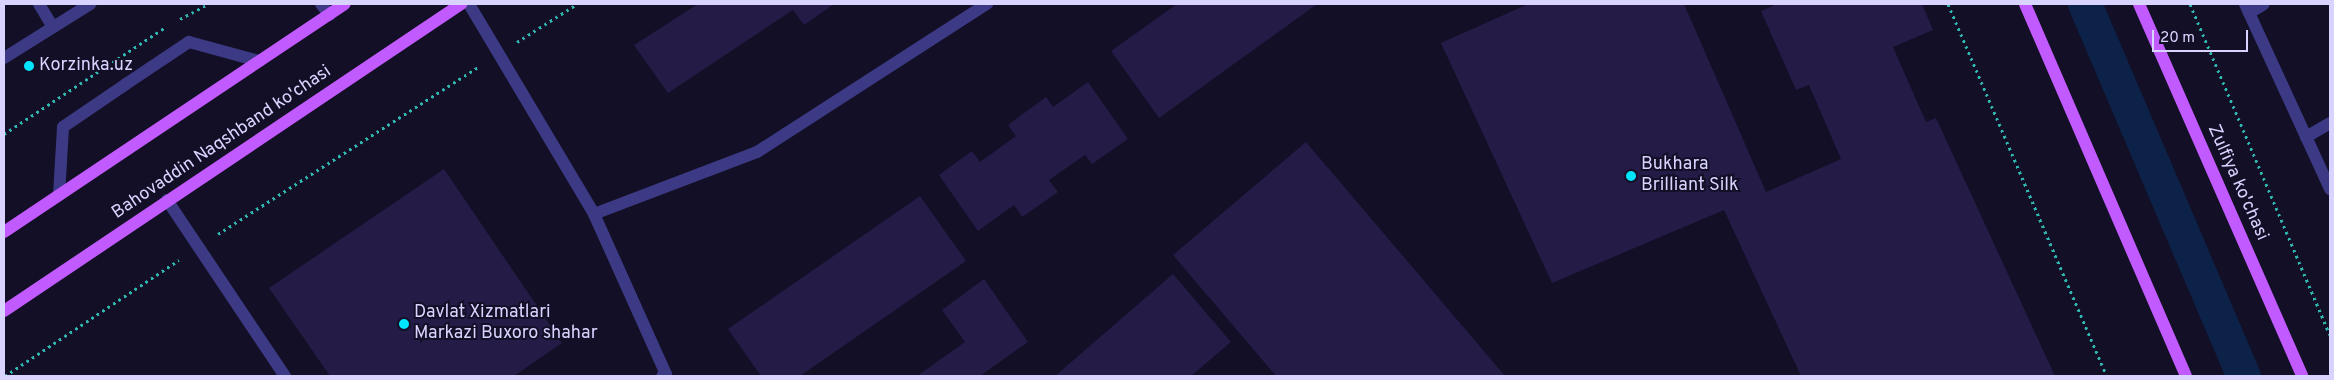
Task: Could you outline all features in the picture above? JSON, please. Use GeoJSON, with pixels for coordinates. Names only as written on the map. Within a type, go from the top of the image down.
{"type":"FeatureCollection","features":[{"type":"Feature","properties":{"kind":"main road"},"geometry":{"type":"LineString","coordinates":[[4,232],[346,4]]}},
{"type":"Feature","properties":{"kind":"main road","name":"Bahovaddin Naqshband ko'chasi"},"geometry":{"type":"LineString","coordinates":[[4,311],[460,4]]}},
{"type":"Feature","properties":{"kind":"main road"},"geometry":{"type":"LineString","coordinates":[[2025,4],[2186,376]]}},
{"type":"Feature","properties":{"kind":"main road","name":"Zulfiya ko'chasi"},"geometry":{"type":"LineString","coordinates":[[2140,4],[2302,376]]}},
{"type":"Feature","properties":{"kind":"street"},"geometry":{"type":"LineString","coordinates":[[39,4],[53,27]]}},
{"type":"Feature","properties":{"kind":"street"},"geometry":{"type":"LineString","coordinates":[[4,58],[90,4]]}},
{"type":"Feature","properties":{"kind":"street"},"geometry":{"type":"LineString","coordinates":[[320,4],[330,15]]}},
{"type":"Feature","properties":{"kind":"street"},"geometry":{"type":"LineString","coordinates":[[469,4],[594,214],[666,374],[662,376]]}},
{"type":"Feature","properties":{"kind":"street"},"geometry":{"type":"LineString","coordinates":[[594,214],[757,152],[987,4]]}},
{"type":"Feature","properties":{"kind":"street"},"geometry":{"type":"LineString","coordinates":[[2264,4],[2247,8],[2330,189]]}},
{"type":"Feature","properties":{"kind":"street"},"geometry":{"type":"LineString","coordinates":[[59,195],[63,127],[189,42],[259,61]]}},
{"type":"Feature","properties":{"kind":"street"},"geometry":{"type":"LineString","coordinates":[[2306,137],[2330,123]]}},
{"type":"Feature","properties":{"kind":"street"},"geometry":{"type":"LineString","coordinates":[[167,200],[285,376]]}},
{"type":"Feature","properties":{"kind":"path"},"geometry":{"type":"LineString","coordinates":[[176,21],[208,4]]}},
{"type":"Feature","properties":{"kind":"path"},"geometry":{"type":"LineString","coordinates":[[5,376],[199,247],[577,4]]}},
{"type":"Feature","properties":{"kind":"path"},"geometry":{"type":"LineString","coordinates":[[1948,4],[2107,376]]}},
{"type":"Feature","properties":{"kind":"path"},"geometry":{"type":"LineString","coordinates":[[2190,4],[2330,335]]}},
{"type":"Feature","properties":{"kind":"path"},"geometry":{"type":"LineString","coordinates":[[4,134],[168,26]]}},
{"type":"Feature","properties":{"kind":"building"},"geometry":{"type":"Polygon","coordinates":[[[698,4],[834,4],[804,25],[793,10],[668,93],[634,45],[698,4]]]}},
{"type":"Feature","properties":{"kind":"building"},"geometry":{"type":"Polygon","coordinates":[[[1177,4],[1317,4],[1159,118],[1111,51],[1177,4]]]}},
{"type":"Feature","properties":{"kind":"building","name":"Bukhara Brilliant Silk"},"geometry":{"type":"Polygon","coordinates":[[[1528,4],[1684,4],[1766,192],[1841,159],[1809,85],[1796,90],[1761,11],[1777,4],[1922,4],[1933,30],[1893,47],[1926,122],[1936,118],[2055,376],[1801,376],[1724,210],[1552,283],[1441,43],[1528,4]]]}},
{"type":"Feature","properties":{"kind":"building"},"geometry":{"type":"Polygon","coordinates":[[[1088,82],[1128,139],[1092,164],[1085,155],[1049,180],[1058,192],[1022,217],[1014,205],[978,231],[939,175],[972,151],[980,162],[1016,136],[1008,125],[1046,97],[1053,107],[1088,82]]]}},
{"type":"Feature","properties":{"kind":"building"},"geometry":{"type":"Polygon","coordinates":[[[1306,142],[1505,376],[1276,376],[1173,255],[1306,142]]]}},
{"type":"Feature","properties":{"kind":"building"},"geometry":{"type":"Polygon","coordinates":[[[444,169],[562,343],[514,376],[330,376],[269,288],[444,169]]]}},
{"type":"Feature","properties":{"kind":"building"},"geometry":{"type":"Polygon","coordinates":[[[920,196],[966,261],[800,376],[761,376],[728,329],[920,196]]]}},
{"type":"Feature","properties":{"kind":"building"},"geometry":{"type":"Polygon","coordinates":[[[1173,274],[1231,342],[1191,376],[1055,376],[1173,274]]]}},
{"type":"Feature","properties":{"kind":"building"},"geometry":{"type":"Polygon","coordinates":[[[984,279],[1028,342],[980,376],[917,376],[965,342],[942,310],[984,279]]]}},
{"type":"Feature","properties":{"kind":"waterway"},"geometry":{"type":"LineString","coordinates":[[2085,4],[2244,376]]}},
{"type":"Feature","properties":{"kind":"place","name":"Korzinka.uz"},"geometry":{"type":"Point","coordinates":[29,66]}},
{"type":"Feature","properties":{"kind":"place","name":"Bukhara Brilliant Silk"},"geometry":{"type":"Point","coordinates":[1631,176]}},
{"type":"Feature","properties":{"kind":"place","name":"Davlat Xizmatlari Markazi Buxoro shahar"},"geometry":{"type":"Point","coordinates":[404,324]}}]}
